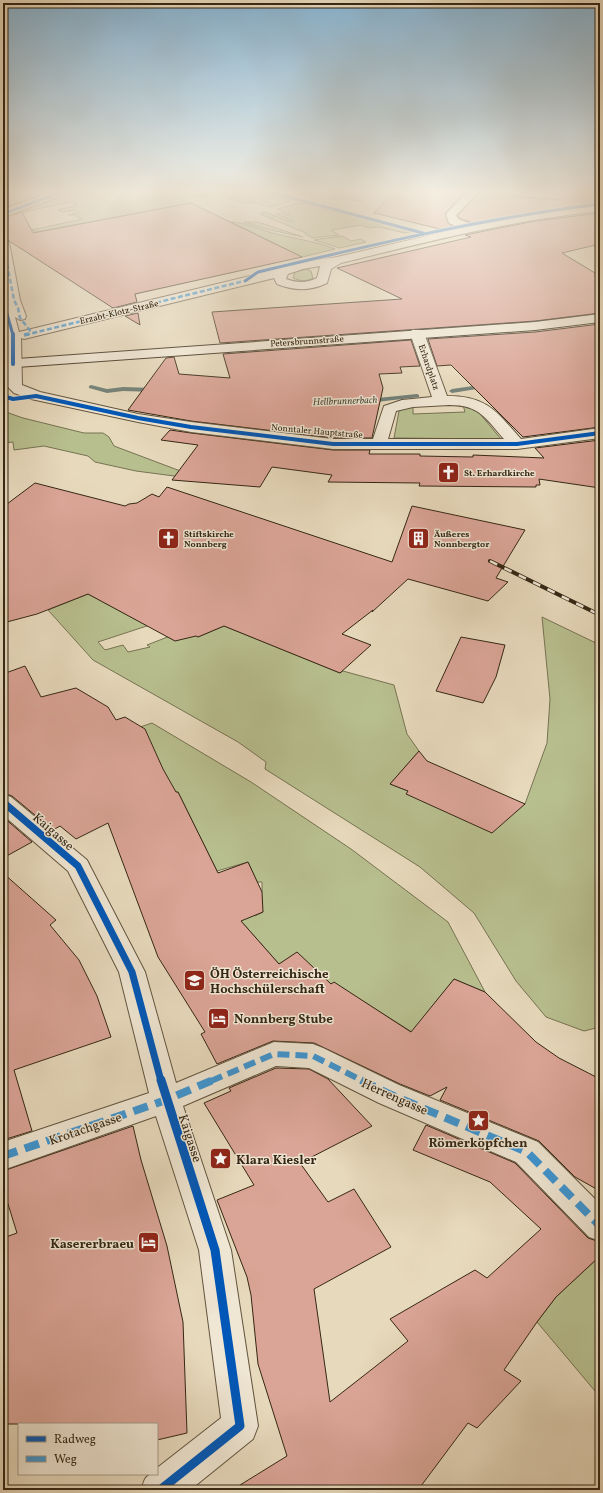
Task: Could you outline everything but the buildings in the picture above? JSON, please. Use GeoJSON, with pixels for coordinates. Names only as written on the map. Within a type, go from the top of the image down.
{"type":"FeatureCollection","features":[{"type":"Feature","properties":{"kind":"street","name":"Erzabt-Klotz-Straße"},"geometry":{"type":"LineString","coordinates":[[7,261],[14,300],[18,308],[20,318],[28,334],[283,272],[301,266],[333,261]]}},
{"type":"Feature","properties":{"kind":"street"},"geometry":{"type":"LineString","coordinates":[[283,272],[280,277],[281,281],[285,283],[292,285],[312,285],[323,280],[325,267],[336,261]]}},
{"type":"Feature","properties":{"kind":"street"},"geometry":{"type":"LineString","coordinates":[[3,300],[14,337],[8,364]]}},
{"type":"Feature","properties":{"kind":"street","name":"Petersbrunnstraße"},"geometry":{"type":"LineString","coordinates":[[8,364],[417,333],[535,326],[600,318]]}},
{"type":"Feature","properties":{"kind":"street","name":"Erhardplatz"},"geometry":{"type":"LineString","coordinates":[[417,333],[441,401]]}},
{"type":"Feature","properties":{"kind":"street","name":"Nonntaler Hauptstraße"},"geometry":{"type":"LineString","coordinates":[[8,364],[15,387],[36,396],[138,418],[191,427],[333,444],[517,444],[600,433]]}},
{"type":"Feature","properties":{"kind":"street","name":"Erhardplatz"},"geometry":{"type":"LineString","coordinates":[[379,444],[389,409],[392,406],[441,401],[465,401],[480,407],[517,444]]}},
{"type":"Feature","properties":{"kind":"street","name":"Kaigasse"},"geometry":{"type":"LineString","coordinates":[[3,802],[78,866],[132,972],[166,1100],[215,1250],[240,1426],[160,1490]]}},
{"type":"Feature","properties":{"kind":"street","name":"Herrengasse"},"geometry":{"type":"LineString","coordinates":[[166,1100],[274,1054],[313,1056],[389,1094],[527,1152],[600,1226]]}},
{"type":"Feature","properties":{"kind":"street","name":"Krotachgasse"},"geometry":{"type":"LineString","coordinates":[[3,1156],[166,1100]]}},
{"type":"Feature","properties":{"kind":"green space"},"geometry":{"type":"Polygon","coordinates":[[[306,269],[311,271],[313,278],[303,281],[293,278],[295,272],[306,269]]]}},
{"type":"Feature","properties":{"kind":"green space"},"geometry":{"type":"Polygon","coordinates":[[[463,405],[476,409],[501,439],[394,438],[399,411],[403,408],[413,406],[413,414],[465,412],[463,405]]]}},
{"type":"Feature","properties":{"kind":"green space"},"geometry":{"type":"Polygon","coordinates":[[[3,411],[23,418],[84,433],[103,433],[109,437],[114,446],[199,478],[197,479],[136,471],[95,462],[88,456],[44,446],[14,450],[13,442],[3,443],[3,411]]]}},
{"type":"Feature","properties":{"kind":"green space"},"geometry":{"type":"Polygon","coordinates":[[[88,594],[137,620],[171,618],[98,642],[105,650],[123,645],[128,652],[150,647],[147,645],[188,629],[198,637],[224,626],[340,673],[343,671],[394,685],[407,734],[419,751],[390,784],[408,791],[407,794],[525,804],[547,743],[550,699],[542,617],[600,645],[600,1027],[584,1031],[546,1017],[516,981],[474,913],[420,867],[265,769],[266,762],[238,742],[93,660],[48,610],[88,594]]]}},
{"type":"Feature","properties":{"kind":"green space"},"geometry":{"type":"Polygon","coordinates":[[[152,723],[251,782],[351,849],[448,922],[485,992],[454,979],[412,1032],[334,983],[331,984],[297,953],[279,964],[233,912],[245,906],[255,916],[263,912],[254,894],[262,892],[262,882],[257,882],[248,862],[217,871],[178,792],[173,793],[125,732],[152,723]]]}},
{"type":"Feature","properties":{"kind":"green space"},"geometry":{"type":"Polygon","coordinates":[[[600,1256],[600,1397],[537,1322],[556,1297],[600,1256]]]}},
{"type":"Feature","properties":{"kind":"waterway","name":"Hellbrunnerbach"},"geometry":{"type":"LineString","coordinates":[[452,391],[487,386]]}},
{"type":"Feature","properties":{"kind":"waterway","name":"Hellbrunnerbach"},"geometry":{"type":"LineString","coordinates":[[91,387],[107,391],[123,389],[155,390]]}},
{"type":"Feature","properties":{"kind":"waterway","name":"Hellbrunnerbach"},"geometry":{"type":"LineString","coordinates":[[368,401],[417,396]]}},
{"type":"Feature","properties":{"kind":"railway"},"geometry":{"type":"LineString","coordinates":[[490,561],[600,615]]}},
{"type":"Feature","properties":{"kind":"marked path"},"geometry":{"type":"LineString","coordinates":[[7,261],[14,300],[18,308],[20,318],[32,333]]}},
{"type":"Feature","properties":{"kind":"marked path"},"geometry":{"type":"LineString","coordinates":[[24,335],[248,280]]}},
{"type":"Feature","properties":{"kind":"marked path"},"geometry":{"type":"LineString","coordinates":[[3,1156],[166,1100],[274,1054],[313,1056],[389,1094],[527,1152],[600,1226]]}},
{"type":"Feature","properties":{"kind":"cycle path"},"geometry":{"type":"LineString","coordinates":[[245,281],[258,272],[306,261]]}},
{"type":"Feature","properties":{"kind":"cycle path"},"geometry":{"type":"LineString","coordinates":[[3,300],[14,337],[13,364]]}},
{"type":"Feature","properties":{"kind":"cycle path"},"geometry":{"type":"LineString","coordinates":[[3,396],[13,399],[36,396],[138,418],[191,427],[333,444],[517,444],[600,433]]}},
{"type":"Feature","properties":{"kind":"cycle path"},"geometry":{"type":"LineString","coordinates":[[3,802],[78,866],[132,972],[166,1100],[215,1250],[240,1426],[160,1490]]}},
{"type":"Feature","properties":{"kind":"place","name":"St. Erhardkirche"},"geometry":{"type":"Point","coordinates":[448,473]}},
{"type":"Feature","properties":{"kind":"place","name":"Stiftskirche Nonnberg"},"geometry":{"type":"Point","coordinates":[169,539]}},
{"type":"Feature","properties":{"kind":"place","name":"Äußeres Nonnbergtor"},"geometry":{"type":"Point","coordinates":[418,539]}},
{"type":"Feature","properties":{"kind":"place","name":"ÖH Österreichische Hochschülerschaft"},"geometry":{"type":"Point","coordinates":[195,980]}},
{"type":"Feature","properties":{"kind":"place","name":"Nonnberg Stube"},"geometry":{"type":"Point","coordinates":[218,1018]}},
{"type":"Feature","properties":{"kind":"place","name":"Römerköpfchen"},"geometry":{"type":"Point","coordinates":[478,1120]}},
{"type":"Feature","properties":{"kind":"place","name":"Klara Kiesler"},"geometry":{"type":"Point","coordinates":[220,1159]}},
{"type":"Feature","properties":{"kind":"place","name":"Kasererbraeu"},"geometry":{"type":"Point","coordinates":[149,1243]}}]}
